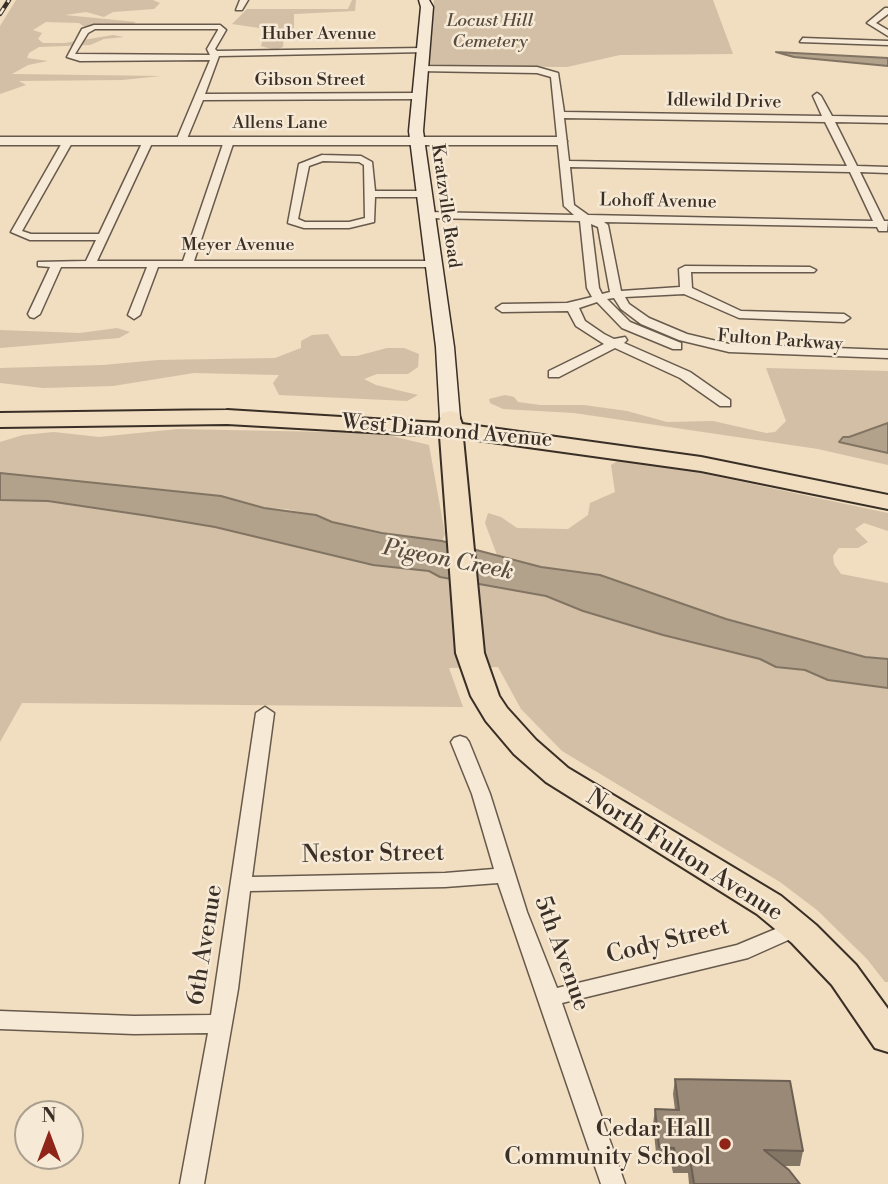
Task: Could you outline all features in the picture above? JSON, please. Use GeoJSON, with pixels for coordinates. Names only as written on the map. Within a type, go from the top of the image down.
{"type":"FeatureCollection","features":[{"type":"Feature","properties":{"kind":"main road","name":"Kratzville Road"},"geometry":{"type":"LineString","coordinates":[[424,0],[427,8],[418,96],[417,141],[445,347],[451,424]]}},
{"type":"Feature","properties":{"kind":"main road","name":"West Diamond Avenue"},"geometry":{"type":"LineString","coordinates":[[0,410],[224,406],[451,424],[651,443],[888,489]]}},
{"type":"Feature","properties":{"kind":"main road","name":"West Diamond Avenue"},"geometry":{"type":"LineString","coordinates":[[0,420],[213,417],[451,424],[701,464],[888,502]]}},
{"type":"Feature","properties":{"kind":"main road","name":"North Fulton Avenue"},"geometry":{"type":"LineString","coordinates":[[451,424],[470,653],[485,696],[508,730],[557,775],[617,814],[744,887],[797,928],[844,975],[888,1037]]}},
{"type":"Feature","properties":{"kind":"street"},"geometry":{"type":"LineString","coordinates":[[888,10],[871,22],[877,29],[888,34]]}},
{"type":"Feature","properties":{"kind":"street","name":"Huber Avenue"},"geometry":{"type":"LineString","coordinates":[[214,56],[211,49],[222,30],[220,27],[103,26],[88,29],[70,55],[214,56],[423,50]]}},
{"type":"Feature","properties":{"kind":"street"},"geometry":{"type":"LineString","coordinates":[[803,40],[888,43]]}},
{"type":"Feature","properties":{"kind":"street"},"geometry":{"type":"LineString","coordinates":[[181,141],[201,97],[214,56]]}},
{"type":"Feature","properties":{"kind":"street"},"geometry":{"type":"LineString","coordinates":[[421,69],[537,70],[553,73],[556,79],[569,206],[585,218],[603,225],[616,295]]}},
{"type":"Feature","properties":{"kind":"street","name":"Gibson Street"},"geometry":{"type":"LineString","coordinates":[[201,97],[418,96]]}},
{"type":"Feature","properties":{"kind":"street"},"geometry":{"type":"LineString","coordinates":[[817,96],[852,169],[888,234]]}},
{"type":"Feature","properties":{"kind":"street","name":"Idlewild Drive"},"geometry":{"type":"LineString","coordinates":[[560,115],[888,120]]}},
{"type":"Feature","properties":{"kind":"street","name":"Allens Lane"},"geometry":{"type":"LineString","coordinates":[[0,141],[561,141]]}},
{"type":"Feature","properties":{"kind":"street"},"geometry":{"type":"LineString","coordinates":[[68,141],[16,231],[21,235],[103,237]]}},
{"type":"Feature","properties":{"kind":"street"},"geometry":{"type":"LineString","coordinates":[[90,264],[148,141]]}},
{"type":"Feature","properties":{"kind":"street"},"geometry":{"type":"LineString","coordinates":[[187,264],[229,141]]}},
{"type":"Feature","properties":{"kind":"street"},"geometry":{"type":"LineString","coordinates":[[355,158],[367,161],[371,194],[371,219],[364,224],[304,225],[291,219],[304,164],[313,159],[355,158]]}},
{"type":"Feature","properties":{"kind":"street"},"geometry":{"type":"LineString","coordinates":[[564,164],[888,170]]}},
{"type":"Feature","properties":{"kind":"street"},"geometry":{"type":"LineString","coordinates":[[371,194],[424,194]]}},
{"type":"Feature","properties":{"kind":"street","name":"Lohoff Avenue"},"geometry":{"type":"LineString","coordinates":[[426,215],[884,223]]}},
{"type":"Feature","properties":{"kind":"street"},"geometry":{"type":"LineString","coordinates":[[585,218],[593,288],[599,298]]}},
{"type":"Feature","properties":{"kind":"street","name":"Meyer Avenue"},"geometry":{"type":"LineString","coordinates":[[42,264],[433,264]]}},
{"type":"Feature","properties":{"kind":"street"},"geometry":{"type":"LineString","coordinates":[[34,314],[57,264]]}},
{"type":"Feature","properties":{"kind":"street"},"geometry":{"type":"LineString","coordinates":[[134,315],[154,264]]}},
{"type":"Feature","properties":{"kind":"street"},"geometry":{"type":"LineString","coordinates":[[686,290],[685,269],[810,270]]}},
{"type":"Feature","properties":{"kind":"street"},"geometry":{"type":"LineString","coordinates":[[502,308],[572,306],[616,295],[686,290],[739,314],[844,318]]}},
{"type":"Feature","properties":{"kind":"street","name":"Fulton Parkway"},"geometry":{"type":"LineString","coordinates":[[616,295],[635,315],[654,326],[715,345],[753,351],[888,354]]}},
{"type":"Feature","properties":{"kind":"street","name":"Fulton Parkway"},"geometry":{"type":"LineString","coordinates":[[599,298],[618,319],[639,332],[688,349],[725,357],[888,364]]}},
{"type":"Feature","properties":{"kind":"street"},"geometry":{"type":"LineString","coordinates":[[572,306],[580,323],[614,344],[685,375],[725,403]]}},
{"type":"Feature","properties":{"kind":"street"},"geometry":{"type":"LineString","coordinates":[[554,374],[639,332]]}},
{"type":"Feature","properties":{"kind":"street","name":"6th Avenue"},"geometry":{"type":"LineString","coordinates":[[192,1184],[243,884],[265,713]]}},
{"type":"Feature","properties":{"kind":"street","name":"5th Avenue"},"geometry":{"type":"LineString","coordinates":[[460,742],[481,794],[505,875],[613,1184]]}},
{"type":"Feature","properties":{"kind":"street","name":"Nestor Street"},"geometry":{"type":"LineString","coordinates":[[243,884],[445,880],[505,875]]}},
{"type":"Feature","properties":{"kind":"street","name":"Cody Street"},"geometry":{"type":"LineString","coordinates":[[550,998],[741,952],[797,928]]}},
{"type":"Feature","properties":{"kind":"street"},"geometry":{"type":"LineString","coordinates":[[0,1020],[134,1025],[220,1024]]}},
{"type":"Feature","properties":{"kind":"green space"},"geometry":{"type":"Polygon","coordinates":[[[16,0],[153,0],[160,3],[154,9],[113,12],[104,17],[86,12],[65,15],[136,22],[133,24],[83,26],[79,23],[46,22],[33,30],[42,33],[38,39],[43,43],[65,43],[113,35],[124,37],[104,39],[90,45],[39,47],[29,53],[27,58],[48,61],[28,65],[12,74],[161,76],[122,80],[19,81],[26,85],[0,94],[0,26],[16,0]]]}},
{"type":"Feature","properties":{"kind":"green space"},"geometry":{"type":"Polygon","coordinates":[[[352,0],[356,0],[355,11],[294,14],[294,28],[284,36],[283,47],[275,50],[261,46],[266,29],[232,24],[247,9],[348,9],[352,0]]]}},
{"type":"Feature","properties":{"kind":"green space","name":"Locust Hill Cemetery"},"geometry":{"type":"Polygon","coordinates":[[[434,0],[713,0],[733,54],[620,55],[567,67],[427,66],[434,0]]]}},
{"type":"Feature","properties":{"kind":"green space"},"geometry":{"type":"Polygon","coordinates":[[[117,328],[130,332],[119,338],[0,348],[0,330],[80,333],[117,328]]]}},
{"type":"Feature","properties":{"kind":"green space"},"geometry":{"type":"Polygon","coordinates":[[[328,334],[341,356],[357,356],[387,348],[404,348],[419,354],[418,367],[408,374],[377,374],[364,379],[376,385],[418,395],[407,401],[279,395],[273,383],[279,375],[194,373],[113,386],[43,388],[0,383],[0,368],[103,365],[158,360],[275,358],[301,348],[301,341],[312,335],[328,334]]]}},
{"type":"Feature","properties":{"kind":"green space"},"geometry":{"type":"Polygon","coordinates":[[[766,368],[888,371],[888,465],[818,449],[574,413],[503,409],[490,403],[489,399],[505,395],[514,397],[518,402],[584,405],[627,411],[667,422],[713,421],[766,433],[775,432],[786,421],[766,368]]]}},
{"type":"Feature","properties":{"kind":"green space"},"geometry":{"type":"Polygon","coordinates":[[[178,429],[379,433],[429,445],[445,534],[442,541],[429,541],[332,522],[316,515],[286,509],[264,508],[221,496],[0,473],[0,442],[23,435],[54,432],[99,437],[178,429]]]}},
{"type":"Feature","properties":{"kind":"green space"},"geometry":{"type":"Polygon","coordinates":[[[619,460],[682,469],[888,513],[888,531],[864,523],[855,529],[868,542],[858,548],[839,548],[833,556],[834,564],[841,574],[888,583],[888,659],[865,657],[726,619],[600,575],[541,567],[497,555],[485,523],[488,513],[501,517],[517,528],[568,529],[588,515],[590,503],[615,492],[611,465],[619,460]]]}},
{"type":"Feature","properties":{"kind":"green space"},"geometry":{"type":"Polygon","coordinates":[[[0,500],[48,501],[149,516],[215,527],[373,565],[429,571],[440,577],[546,596],[583,611],[663,635],[760,659],[776,667],[805,670],[828,680],[888,688],[888,982],[885,982],[867,959],[817,910],[780,882],[562,751],[521,709],[498,667],[449,668],[463,707],[22,703],[0,742],[0,500]]]}},
{"type":"Feature","properties":{"kind":"water"},"geometry":{"type":"Polygon","coordinates":[[[776,52],[888,58],[888,66],[794,57],[776,52]]]}},
{"type":"Feature","properties":{"kind":"water"},"geometry":{"type":"Polygon","coordinates":[[[888,423],[888,453],[839,442],[843,437],[888,423]]]}},
{"type":"Feature","properties":{"kind":"water","name":"Pigeon Creek"},"geometry":{"type":"Polygon","coordinates":[[[0,473],[221,496],[264,508],[316,515],[332,522],[382,533],[442,541],[541,567],[600,575],[726,619],[865,657],[888,659],[888,688],[828,680],[805,670],[776,667],[760,659],[663,635],[583,611],[546,596],[440,577],[429,571],[373,565],[215,527],[149,516],[48,501],[0,500],[0,473]]]}},
{"type":"Feature","properties":{"kind":"building","name":"Cedar Hall Community School"},"geometry":{"type":"Polygon","coordinates":[[[675,1079],[790,1081],[803,1151],[764,1150],[789,1170],[800,1184],[694,1184],[690,1158],[675,1158],[674,1148],[659,1147],[655,1109],[679,1110],[675,1079]]]}},
{"type":"Feature","properties":{"kind":"railway"},"geometry":{"type":"LineString","coordinates":[[0,14],[9,0]]}},
{"type":"Feature","properties":{"kind":"place","name":"Cedar Hall Community School"},"geometry":{"type":"Point","coordinates":[725,1144]}}]}
